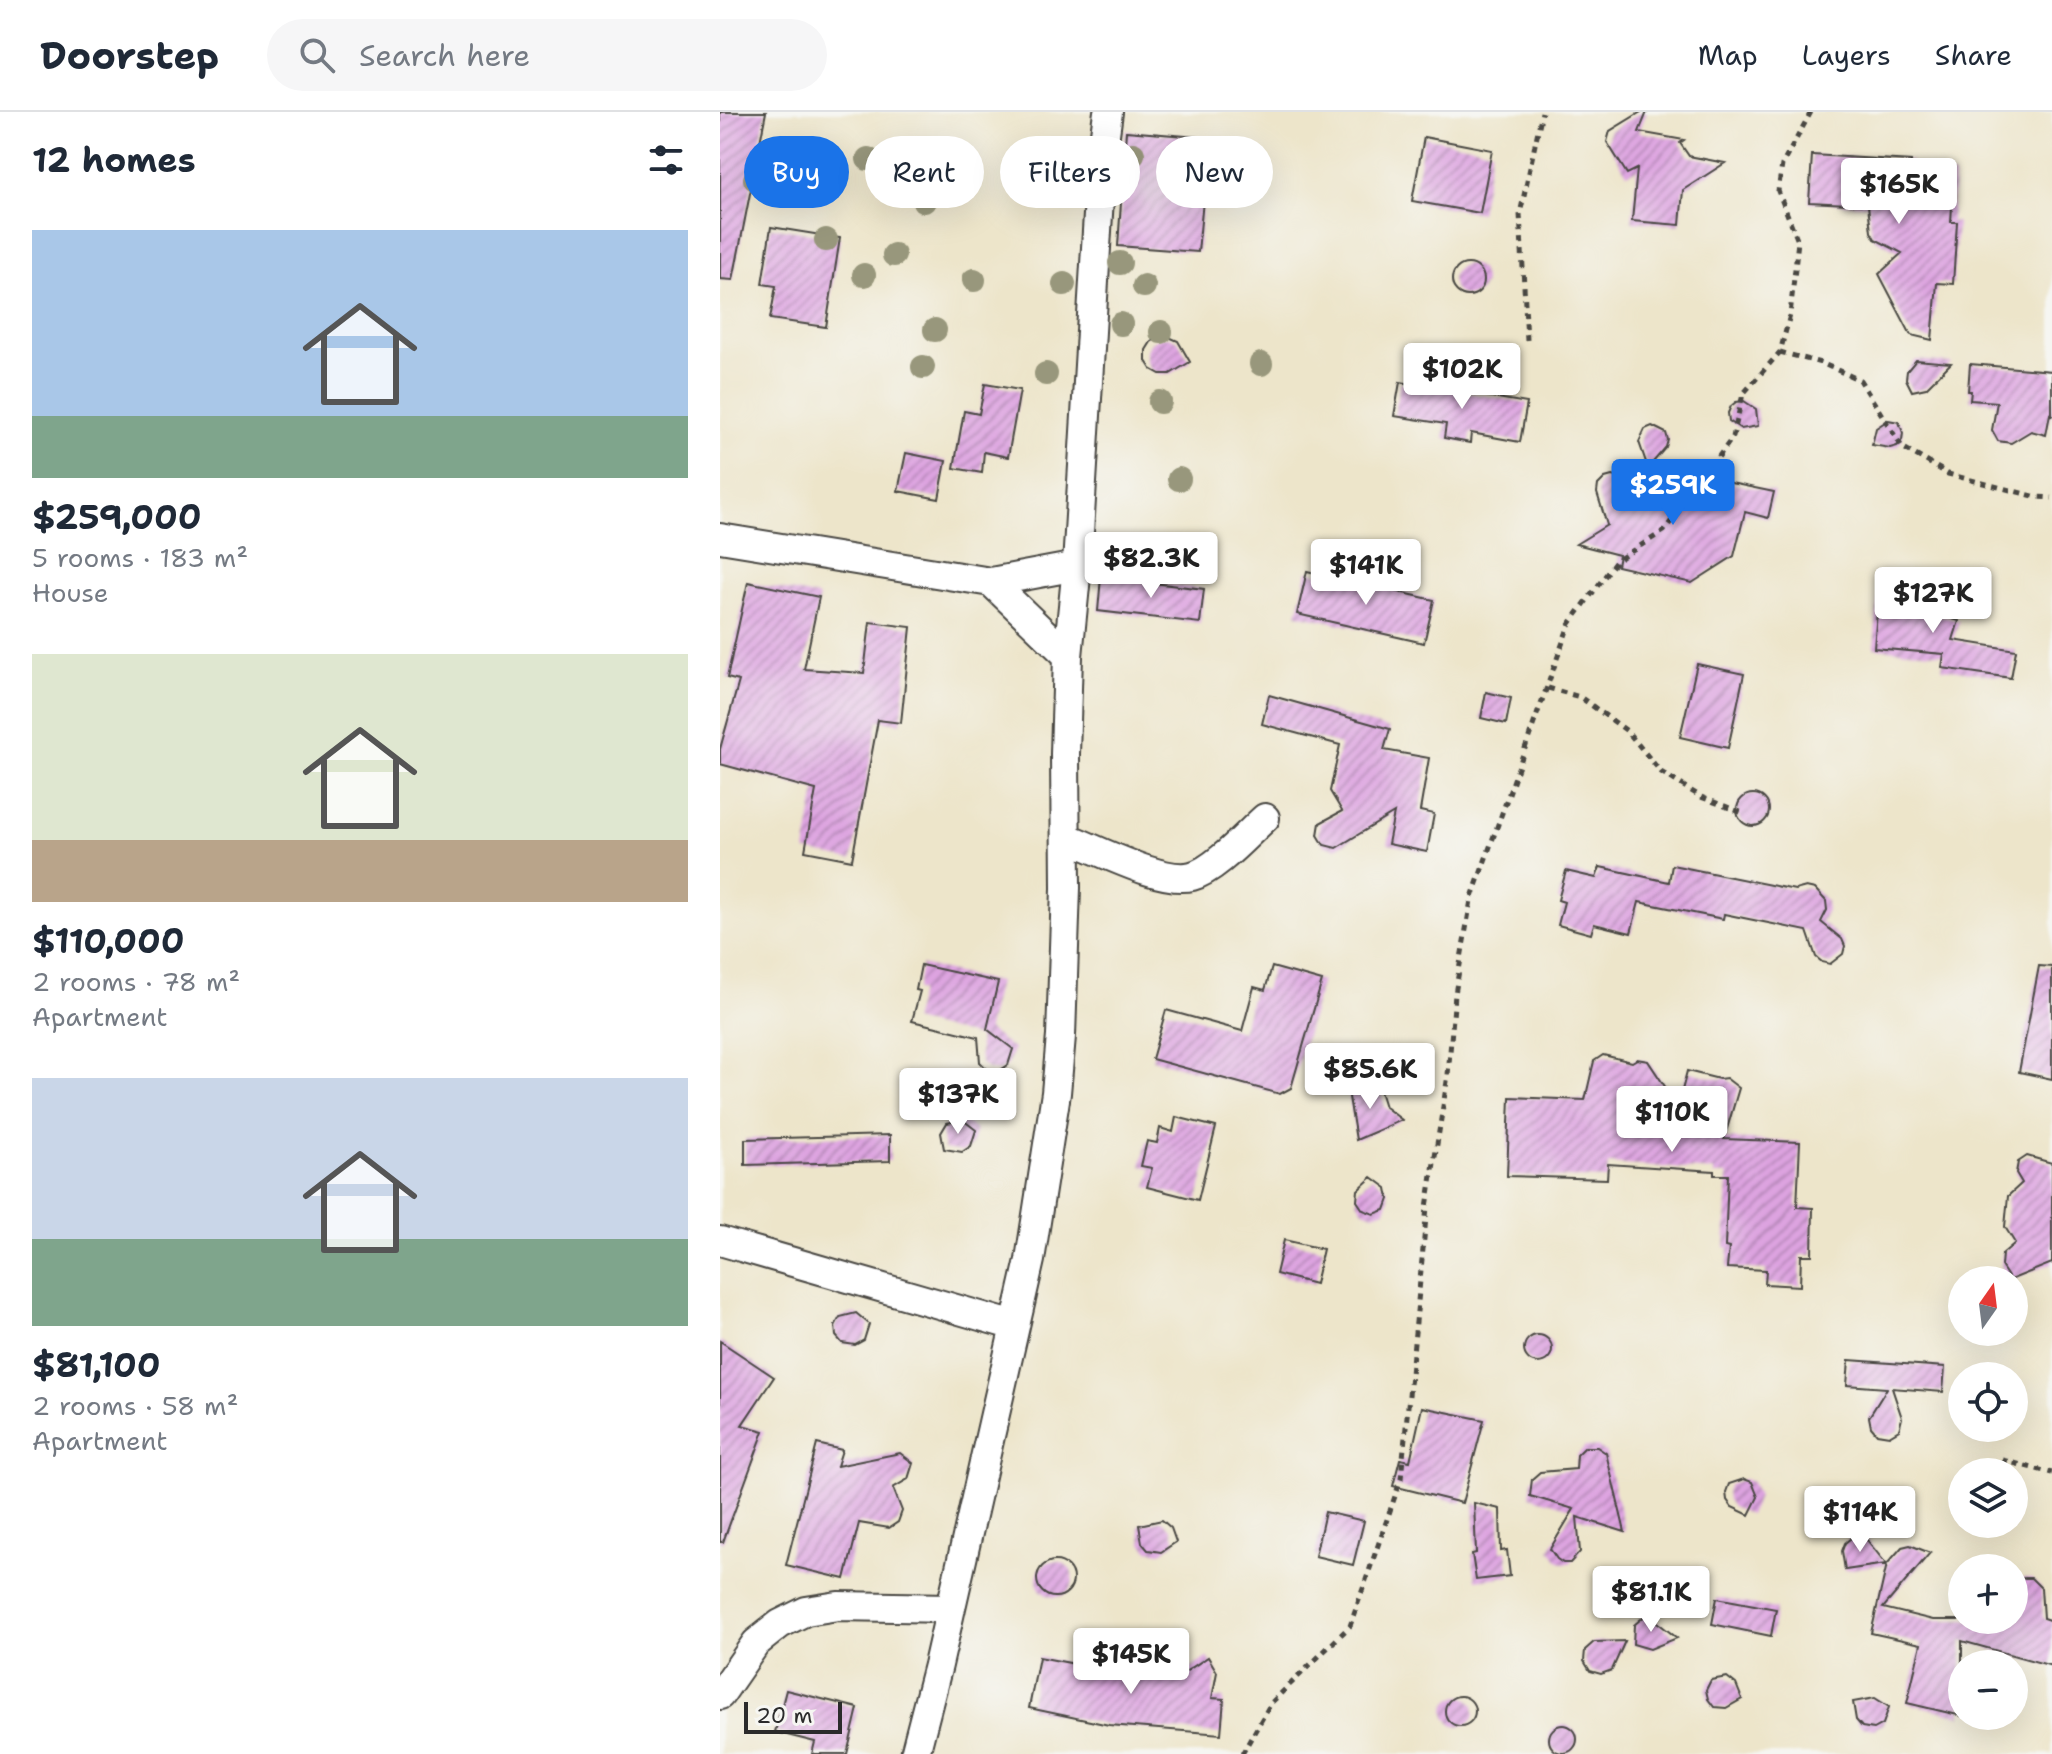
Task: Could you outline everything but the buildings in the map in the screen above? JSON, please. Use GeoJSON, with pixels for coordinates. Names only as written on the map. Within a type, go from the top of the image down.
{"type":"FeatureCollection","features":[{"type":"Feature","properties":{"kind":"street"},"geometry":{"type":"LineString","coordinates":[[915,1754],[1030,1260],[1056,1093],[1061,1036],[1067,838],[1065,754],[1068,656],[1077,566],[1101,164],[1108,112]]}},
{"type":"Feature","properties":{"kind":"street"},"geometry":{"type":"LineString","coordinates":[[720,538],[991,582],[1077,566]]}},
{"type":"Feature","properties":{"kind":"street"},"geometry":{"type":"LineString","coordinates":[[991,582],[1068,656]]}},
{"type":"Feature","properties":{"kind":"street"},"geometry":{"type":"LineString","coordinates":[[1067,838],[1135,866],[1170,876],[1191,876],[1208,868],[1265,818]]}},
{"type":"Feature","properties":{"kind":"street"},"geometry":{"type":"LineString","coordinates":[[720,1241],[1015,1326]]}},
{"type":"Feature","properties":{"kind":"street"},"geometry":{"type":"LineString","coordinates":[[720,1695],[756,1643],[780,1624],[806,1611],[838,1606],[950,1608]]}},
{"type":"Feature","properties":{"kind":"path"},"geometry":{"type":"LineString","coordinates":[[1527,340],[1520,214],[1542,112]]}},
{"type":"Feature","properties":{"kind":"path"},"geometry":{"type":"LineString","coordinates":[[1242,1754],[1271,1703],[1350,1626],[1401,1479],[1427,1207],[1448,1075],[1455,994],[1471,900],[1569,625],[1616,561],[1664,531],[1733,437],[1743,394],[1780,352],[1790,315],[1798,241],[1778,191],[1782,165],[1811,112]]}},
{"type":"Feature","properties":{"kind":"path"},"geometry":{"type":"LineString","coordinates":[[1780,352],[1821,363],[1860,380],[1902,447],[1948,474],[2052,498]]}},
{"type":"Feature","properties":{"kind":"path"},"geometry":{"type":"LineString","coordinates":[[1548,688],[1580,697],[1627,731],[1661,772],[1701,797],[1743,813]]}},
{"type":"Feature","properties":{"kind":"path"},"geometry":{"type":"LineString","coordinates":[[2028,1467],[2052,1473]]}}]}
